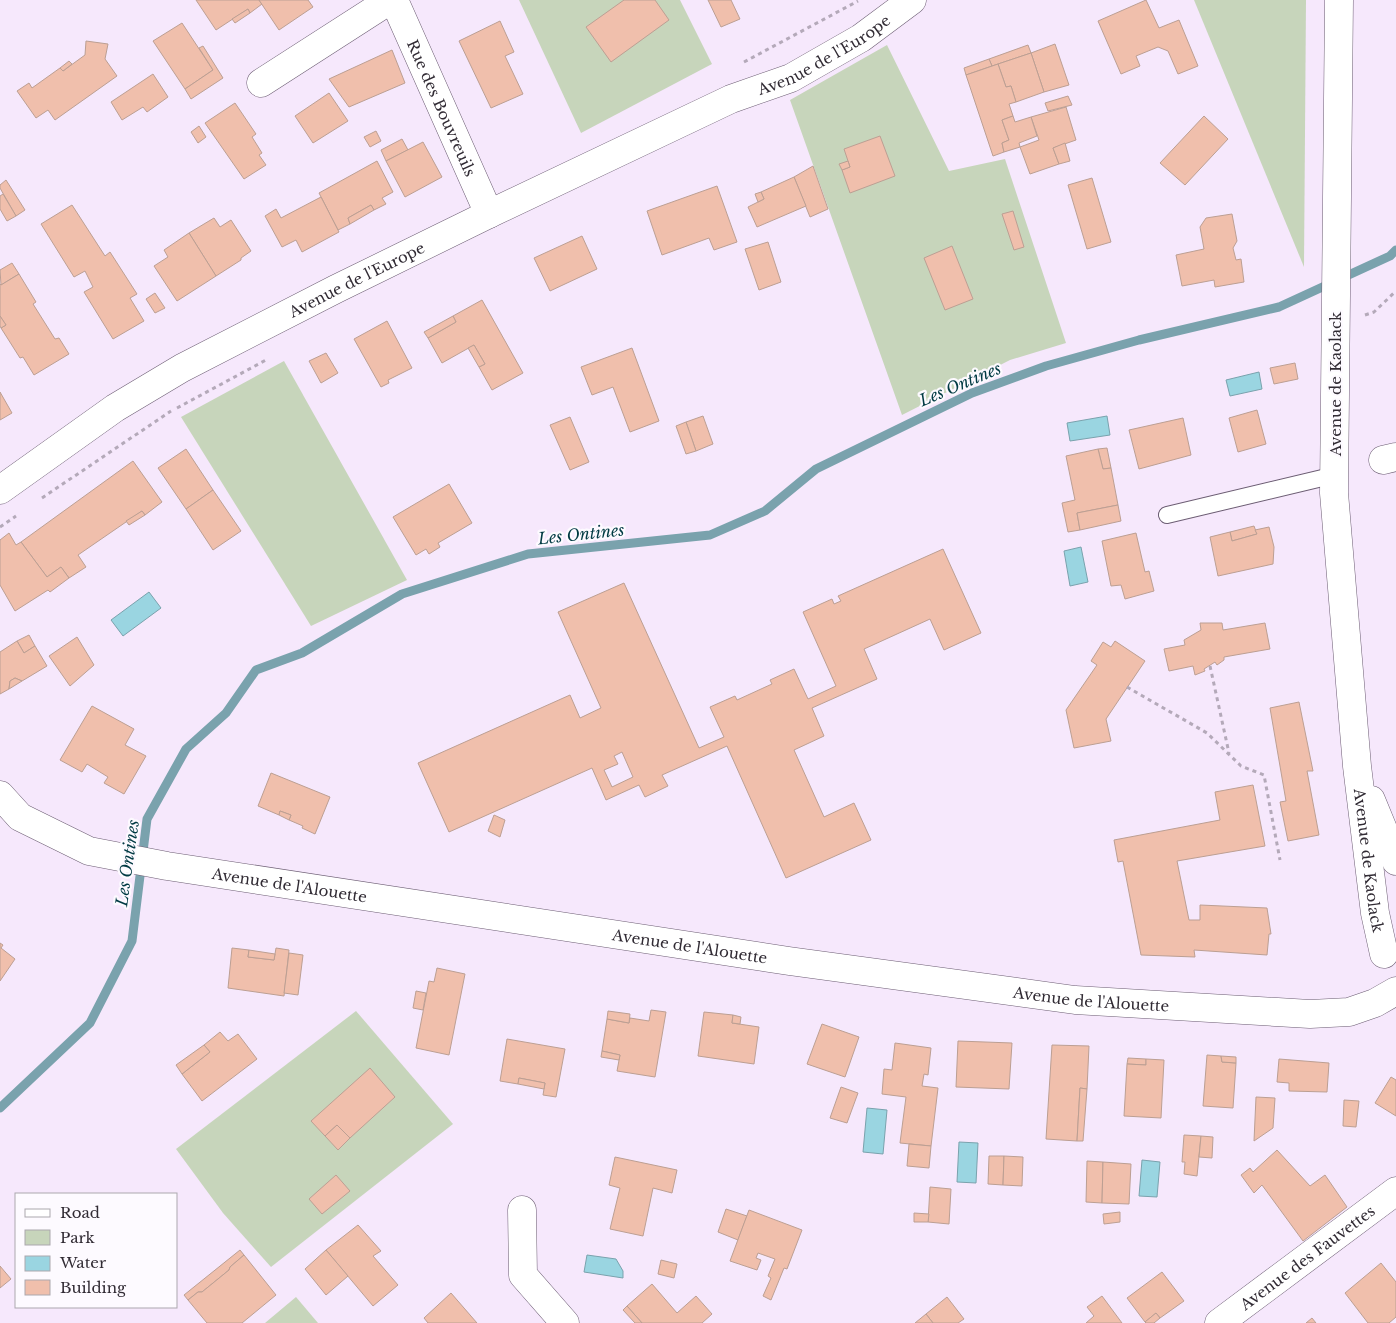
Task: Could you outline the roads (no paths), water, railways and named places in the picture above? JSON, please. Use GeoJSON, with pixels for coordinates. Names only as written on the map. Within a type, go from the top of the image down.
{"type":"FeatureCollection","features":[{"type":"Feature","properties":{"kind":"street"},"geometry":{"type":"LineString","coordinates":[[260,83],[390,0]]}},
{"type":"Feature","properties":{"kind":"street","name":"Rue des Bouvreuils"},"geometry":{"type":"LineString","coordinates":[[394,0],[489,214]]}},
{"type":"Feature","properties":{"kind":"street","name":"Avenue de l'Europe"},"geometry":{"type":"LineString","coordinates":[[731,99],[780,63],[849,23],[882,0]]}},
{"type":"Feature","properties":{"kind":"street","name":"Avenue de l'Europe"},"geometry":{"type":"LineString","coordinates":[[0,490],[115,408],[182,368],[336,289],[489,214],[731,99],[791,78],[861,38],[912,0]]}},
{"type":"Feature","properties":{"kind":"street","name":"Avenue de Kaolack"},"geometry":{"type":"LineString","coordinates":[[1339,0],[1334,494],[1357,766],[1375,913],[1390,945]]}},
{"type":"Feature","properties":{"kind":"street","name":"Avenue de Kaolack"},"geometry":{"type":"LineString","coordinates":[[1357,766],[1396,861]]}},
{"type":"Feature","properties":{"kind":"street","name":"Avenue de l'Alouette"},"geometry":{"type":"LineString","coordinates":[[0,795],[20,817],[88,851],[167,866],[780,960],[1075,1000],[1310,1014],[1348,1012],[1375,1003],[1396,991],[1386,975],[1390,945]]}},
{"type":"Feature","properties":{"kind":"street","name":"Avenue des Fauvettes"},"geometry":{"type":"LineString","coordinates":[[1219,1323],[1396,1190]]}},
{"type":"Feature","properties":{"kind":"street"},"geometry":{"type":"LineString","coordinates":[[522,1210],[523,1274],[565,1323]]}},
{"type":"Feature","properties":{"kind":"lane"},"geometry":{"type":"LineString","coordinates":[[1167,515],[1335,475]]}},
{"type":"Feature","properties":{"kind":"water"},"geometry":{"type":"Polygon","coordinates":[[[1259,372],[1262,389],[1230,396],[1226,380],[1259,372]]]}},
{"type":"Feature","properties":{"kind":"water"},"geometry":{"type":"Polygon","coordinates":[[[1107,416],[1110,435],[1070,441],[1067,423],[1107,416]]]}},
{"type":"Feature","properties":{"kind":"water"},"geometry":{"type":"Polygon","coordinates":[[[1081,547],[1088,582],[1070,586],[1064,551],[1081,547]]]}},
{"type":"Feature","properties":{"kind":"water"},"geometry":{"type":"Polygon","coordinates":[[[149,592],[161,608],[123,636],[111,620],[149,592]]]}},
{"type":"Feature","properties":{"kind":"water"},"geometry":{"type":"Polygon","coordinates":[[[867,1108],[887,1110],[883,1154],[863,1152],[867,1108]]]}},
{"type":"Feature","properties":{"kind":"water"},"geometry":{"type":"Polygon","coordinates":[[[959,1142],[978,1143],[976,1183],[957,1182],[959,1142]]]}},
{"type":"Feature","properties":{"kind":"water"},"geometry":{"type":"Polygon","coordinates":[[[1142,1160],[1160,1162],[1157,1197],[1139,1196],[1142,1160]]]}},
{"type":"Feature","properties":{"kind":"water"},"geometry":{"type":"Polygon","coordinates":[[[587,1255],[616,1259],[623,1271],[623,1278],[584,1272],[587,1255]]]}},
{"type":"Feature","properties":{"kind":"waterway","name":"Les Ontines"},"geometry":{"type":"LineString","coordinates":[[0,1108],[90,1023],[132,941],[147,819],[186,749],[226,713],[256,670],[302,653],[402,594],[528,554],[710,535],[765,511],[816,469],[972,393],[1046,366],[1139,340],[1279,307],[1390,256],[1396,250]]}}]}
